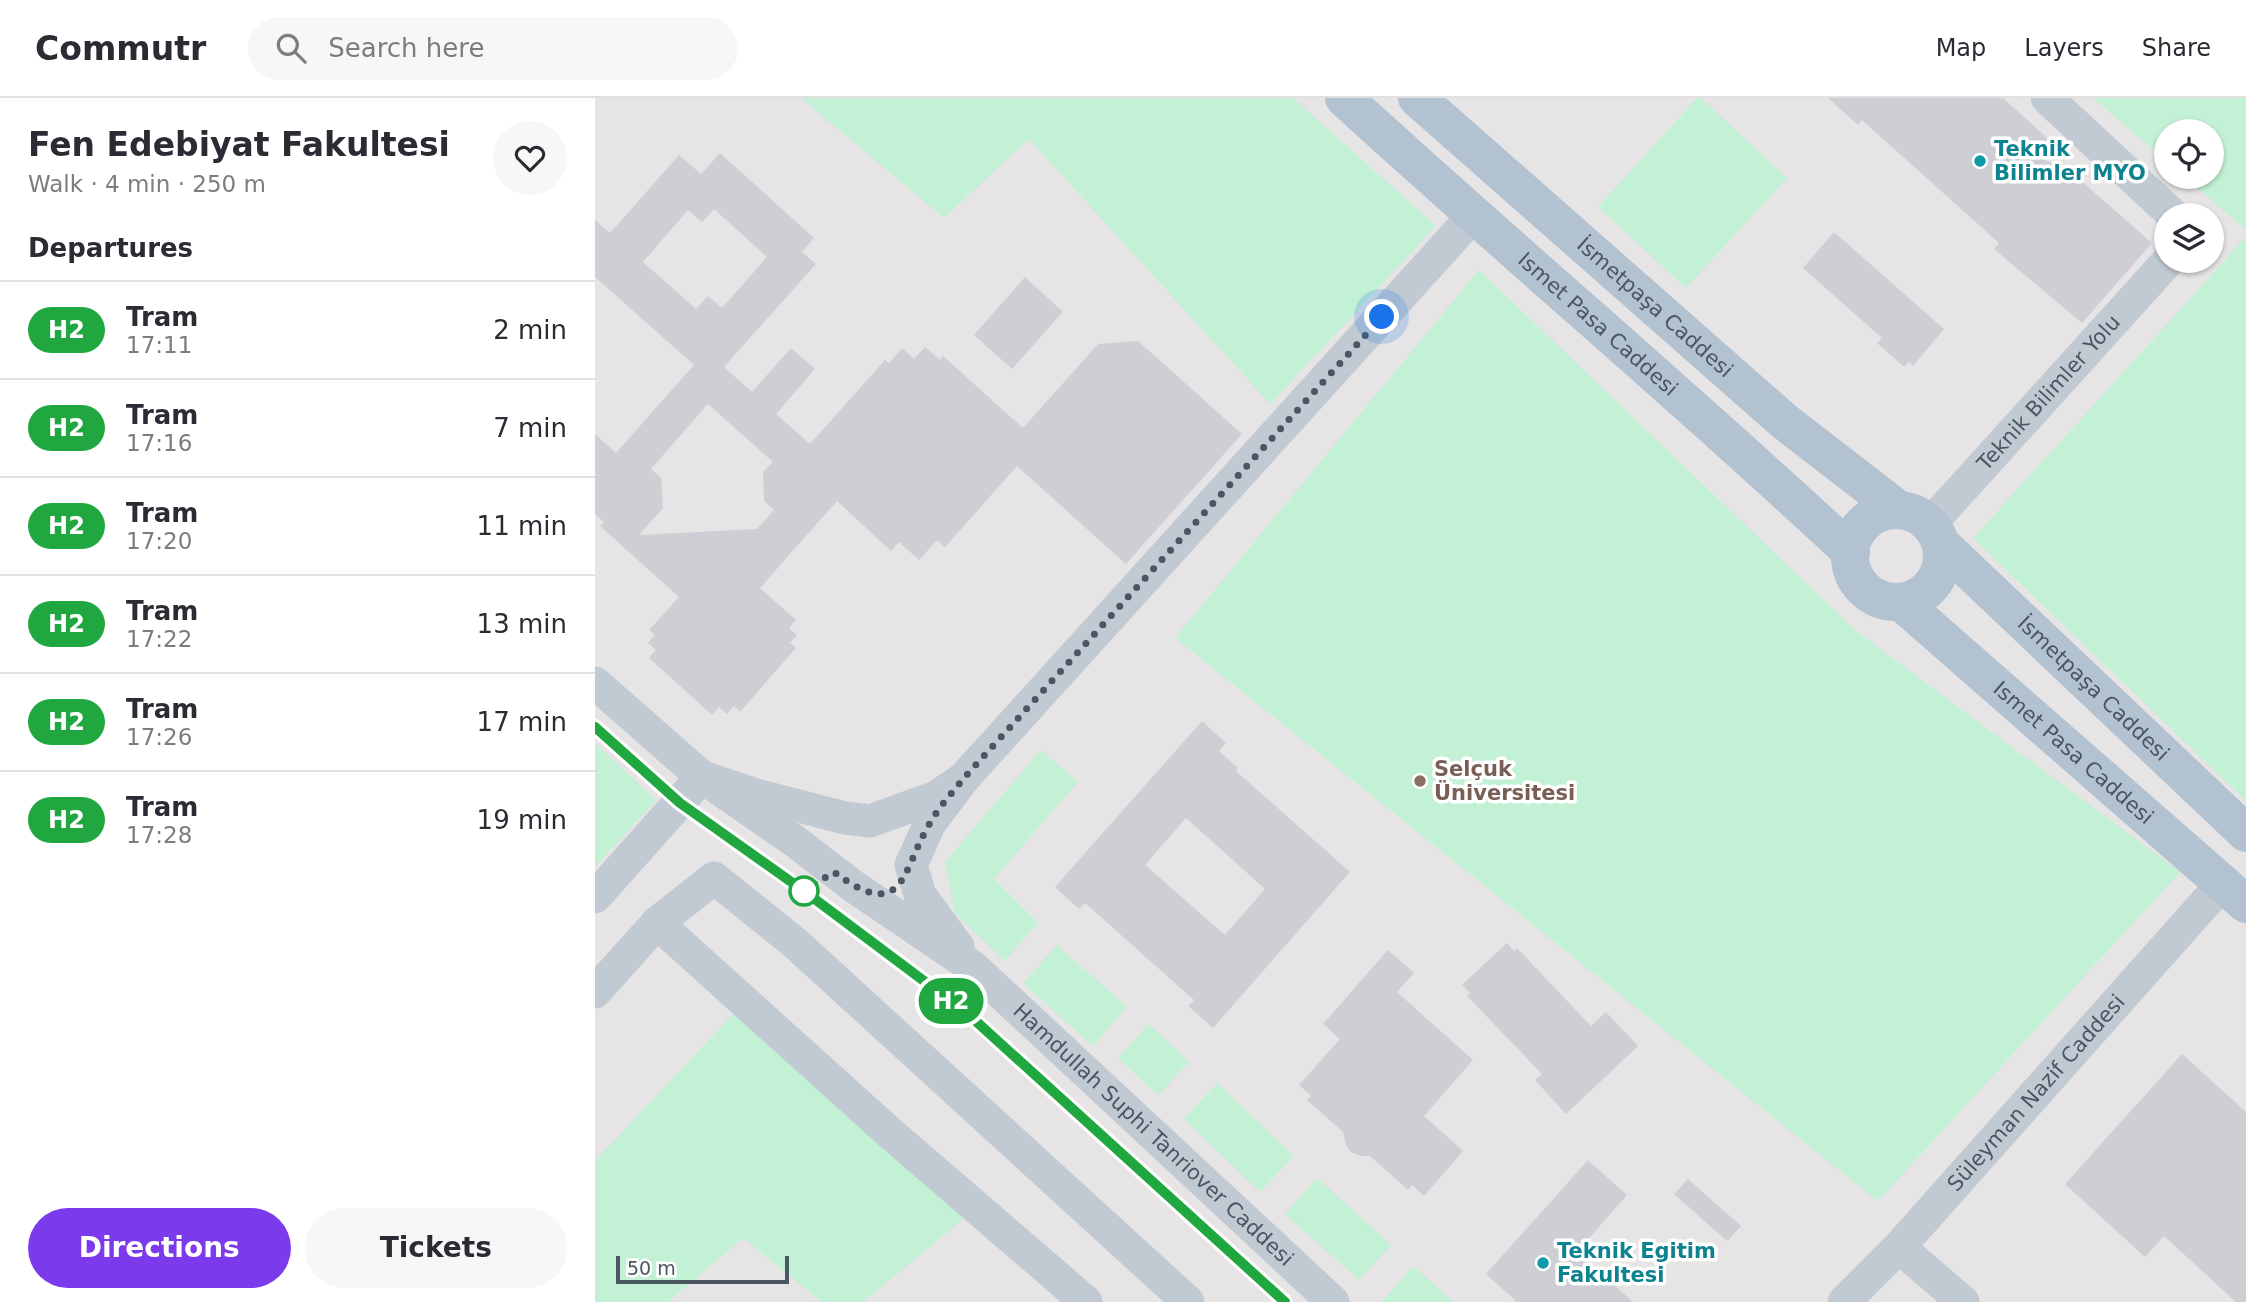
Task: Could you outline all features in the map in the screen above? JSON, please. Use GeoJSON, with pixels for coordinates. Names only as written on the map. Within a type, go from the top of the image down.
{"type":"FeatureCollection","features":[{"type":"Feature","properties":{"kind":"main road","name":"Ismet Pasa Caddesi"},"geometry":{"type":"LineString","coordinates":[[1344,98],[1473,216],[1773,479],[1851,552]]}},
{"type":"Feature","properties":{"kind":"main road","name":"İsmetpaşa Caddesi"},"geometry":{"type":"LineString","coordinates":[[1417,98],[1784,421],[1923,526],[2246,833]]}},
{"type":"Feature","properties":{"kind":"main road"},"geometry":{"type":"LineString","coordinates":[[1884,511],[1923,526],[1942,559],[1938,575],[1929,588],[1916,597],[1901,602],[1885,601],[1871,594],[1859,583],[1852,568],[1851,552],[1861,526],[1884,511]]}},
{"type":"Feature","properties":{"kind":"main road","name":"Ismet Pasa Caddesi"},"geometry":{"type":"LineString","coordinates":[[1901,602],[2234,893]]}},
{"type":"Feature","properties":{"kind":"street"},"geometry":{"type":"LineString","coordinates":[[2047,98],[2160,203]]}},
{"type":"Feature","properties":{"kind":"street"},"geometry":{"type":"LineString","coordinates":[[963,779],[936,797],[859,824],[850,831],[842,841],[839,853],[840,866],[853,886],[864,892],[877,894],[888,891],[907,876],[930,823],[963,779],[1473,216]]}},
{"type":"Feature","properties":{"kind":"street","name":"Teknik Bilimler Yolu"},"geometry":{"type":"LineString","coordinates":[[1923,526],[2157,273]]}},
{"type":"Feature","properties":{"kind":"street"},"geometry":{"type":"LineString","coordinates":[[595,683],[702,776],[853,886],[974,968]]}},
{"type":"Feature","properties":{"kind":"street"},"geometry":{"type":"LineString","coordinates":[[702,776],[756,795],[845,818],[882,821],[893,825],[902,832],[908,842],[920,895],[974,968]]}},
{"type":"Feature","properties":{"kind":"street"},"geometry":{"type":"LineString","coordinates":[[595,897],[702,776]]}},
{"type":"Feature","properties":{"kind":"street"},"geometry":{"type":"LineString","coordinates":[[595,992],[657,923],[714,878],[795,943],[1188,1302]]}},
{"type":"Feature","properties":{"kind":"street","name":"Süleyman Nazif Caddesi"},"geometry":{"type":"LineString","coordinates":[[1845,1302],[2234,893]]}},
{"type":"Feature","properties":{"kind":"street"},"geometry":{"type":"LineString","coordinates":[[657,923],[890,1133],[1086,1302]]}},
{"type":"Feature","properties":{"kind":"street","name":"Hamdullah Suphi Tanriover Caddesi"},"geometry":{"type":"LineString","coordinates":[[974,968],[1333,1302]]}},
{"type":"Feature","properties":{"kind":"street"},"geometry":{"type":"LineString","coordinates":[[1899,1247],[1963,1302]]}},
{"type":"Feature","properties":{"kind":"shaded area","name":"Selçuk Üniversitesi"},"geometry":{"type":"Polygon","coordinates":[[[595,98],[2246,98],[2246,1302],[595,1302],[595,98]]]}},
{"type":"Feature","properties":{"kind":"green space"},"geometry":{"type":"Polygon","coordinates":[[[801,98],[1293,98],[1436,226],[1270,404],[1029,139],[944,218],[801,98]]]}},
{"type":"Feature","properties":{"kind":"green space"},"geometry":{"type":"Polygon","coordinates":[[[1697,98],[1701,98],[1787,178],[1686,288],[1598,207],[1697,98]]]}},
{"type":"Feature","properties":{"kind":"green space"},"geometry":{"type":"Polygon","coordinates":[[[2093,98],[2246,98],[2246,230],[2224,211],[2224,203],[2215,203],[2199,189],[2224,189],[2224,119],[2154,119],[2154,151],[2093,98]]]}},
{"type":"Feature","properties":{"kind":"green space"},"geometry":{"type":"Polygon","coordinates":[[[2246,237],[2246,801],[1973,538],[2213,273],[2224,273],[2224,261],[2246,237]]]}},
{"type":"Feature","properties":{"kind":"green space"},"geometry":{"type":"Polygon","coordinates":[[[1479,270],[1856,631],[2180,872],[1878,1201],[1175,638],[1479,270]]]}},
{"type":"Feature","properties":{"kind":"green space"},"geometry":{"type":"Polygon","coordinates":[[[595,743],[656,800],[595,867],[595,743]]]}},
{"type":"Feature","properties":{"kind":"green space"},"geometry":{"type":"Polygon","coordinates":[[[1041,750],[1078,782],[994,879],[1038,923],[1005,961],[955,913],[945,862],[1041,750]]]}},
{"type":"Feature","properties":{"kind":"green space"},"geometry":{"type":"Polygon","coordinates":[[[1057,945],[1127,1007],[1093,1046],[1023,983],[1057,945]]]}},
{"type":"Feature","properties":{"kind":"green space"},"geometry":{"type":"Polygon","coordinates":[[[735,1012],[968,1215],[863,1302],[822,1302],[743,1238],[668,1302],[595,1302],[595,1161],[735,1012]]]}},
{"type":"Feature","properties":{"kind":"green space"},"geometry":{"type":"Polygon","coordinates":[[[1149,1024],[1189,1062],[1158,1095],[1118,1058],[1149,1024]]]}},
{"type":"Feature","properties":{"kind":"green space"},"geometry":{"type":"Polygon","coordinates":[[[1217,1083],[1294,1156],[1260,1192],[1184,1119],[1217,1083]]]}},
{"type":"Feature","properties":{"kind":"green space"},"geometry":{"type":"Polygon","coordinates":[[[1317,1178],[1391,1245],[1359,1280],[1285,1214],[1317,1178]]]}},
{"type":"Feature","properties":{"kind":"green space"},"geometry":{"type":"Polygon","coordinates":[[[1413,1266],[1454,1302],[1382,1302],[1413,1266]]]}},
{"type":"Feature","properties":{"kind":"building"},"geometry":{"type":"Polygon","coordinates":[[[1828,98],[2003,98],[2054,144],[2042,159],[2071,172],[2152,243],[2082,323],[1994,249],[1999,243],[1862,120],[1858,125],[1828,98]]]}},
{"type":"Feature","properties":{"kind":"building"},"geometry":{"type":"Polygon","coordinates":[[[720,153],[814,238],[802,252],[816,264],[724,367],[752,392],[791,348],[815,369],[776,414],[810,444],[885,360],[889,363],[902,348],[914,359],[925,347],[940,360],[943,356],[1023,428],[1098,344],[1138,341],[1242,434],[1126,564],[1017,466],[945,547],[937,540],[919,560],[899,542],[891,551],[837,501],[760,588],[796,620],[789,628],[797,635],[790,643],[796,648],[740,712],[734,706],[727,714],[719,707],[712,715],[649,658],[656,650],[648,643],[655,635],[649,630],[679,597],[600,526],[604,522],[595,514],[595,434],[616,453],[694,365],[595,277],[595,220],[610,233],[679,155],[701,174],[720,153]],[[714,209],[702,222],[688,210],[643,262],[696,309],[708,296],[722,308],[767,257],[714,209]],[[708,404],[651,469],[661,478],[663,508],[639,535],[757,529],[774,510],[764,501],[763,472],[773,462],[708,404]]]}},
{"type":"Feature","properties":{"kind":"building"},"geometry":{"type":"Polygon","coordinates":[[[1834,232],[1944,329],[1913,366],[1909,362],[1904,367],[1877,343],[1882,338],[1803,268],[1834,232]]]}},
{"type":"Feature","properties":{"kind":"building"},"geometry":{"type":"Polygon","coordinates":[[[1025,277],[1063,312],[1012,369],[974,335],[1025,277]]]}},
{"type":"Feature","properties":{"kind":"building"},"geometry":{"type":"Polygon","coordinates":[[[1202,721],[1226,743],[1219,751],[1238,768],[1236,771],[1350,872],[1213,1028],[1188,1006],[1194,1000],[1085,903],[1079,909],[1055,887],[1202,721]],[[1186,818],[1145,865],[1225,935],[1265,889],[1186,818]]]}},
{"type":"Feature","properties":{"kind":"building"},"geometry":{"type":"Polygon","coordinates":[[[1507,943],[1514,951],[1517,948],[1591,1026],[1606,1012],[1638,1046],[1566,1114],[1535,1080],[1542,1074],[1467,996],[1470,993],[1462,985],[1507,943]]]}},
{"type":"Feature","properties":{"kind":"building"},"geometry":{"type":"Polygon","coordinates":[[[1388,950],[1414,973],[1397,992],[1473,1060],[1424,1116],[1463,1151],[1424,1196],[1412,1185],[1408,1190],[1370,1156],[1351,1152],[1343,1132],[1307,1100],[1311,1096],[1299,1085],[1340,1039],[1323,1024],[1388,950]]]}},
{"type":"Feature","properties":{"kind":"building"},"geometry":{"type":"Polygon","coordinates":[[[2182,1054],[2246,1112],[2246,1302],[2236,1302],[2164,1236],[2145,1257],[2065,1184],[2182,1054]]]}},
{"type":"Feature","properties":{"kind":"building","name":"Teknik Egitim Fakultesi"},"geometry":{"type":"Polygon","coordinates":[[[1588,1160],[1627,1195],[1577,1252],[1633,1302],[1517,1302],[1486,1274],[1588,1160]]]}},
{"type":"Feature","properties":{"kind":"building","name":"Teknik Egitim Fakultesi"},"geometry":{"type":"Polygon","coordinates":[[[1688,1179],[1741,1226],[1727,1241],[1674,1194],[1688,1179]]]}},
{"type":"Feature","properties":{"kind":"tram line"},"geometry":{"type":"LineString","coordinates":[[595,727],[680,803],[804,891],[968,1014],[1285,1302]]}},
{"type":"Feature","properties":{"kind":"tram line","name":"H2"},"geometry":{"type":"LineString","coordinates":[[595,727],[680,803],[804,891],[968,1014],[1285,1302]]}},
{"type":"Feature","properties":{"kind":"place","name":"Teknik Bilimler MYO"},"geometry":{"type":"Point","coordinates":[1980,161]}},
{"type":"Feature","properties":{"kind":"place","name":"Selçuk Üniversitesi"},"geometry":{"type":"Point","coordinates":[1420,781]}},
{"type":"Feature","properties":{"kind":"place","name":"Teknik Egitim Fakultesi"},"geometry":{"type":"Point","coordinates":[1543,1263]}},
{"type":"Feature","properties":{"kind":"route"},"geometry":{"type":"LineString","coordinates":[[804,891],[834,872],[864,892],[877,894],[899,884],[907,876],[930,823],[963,779],[1382,317]]}}]}
